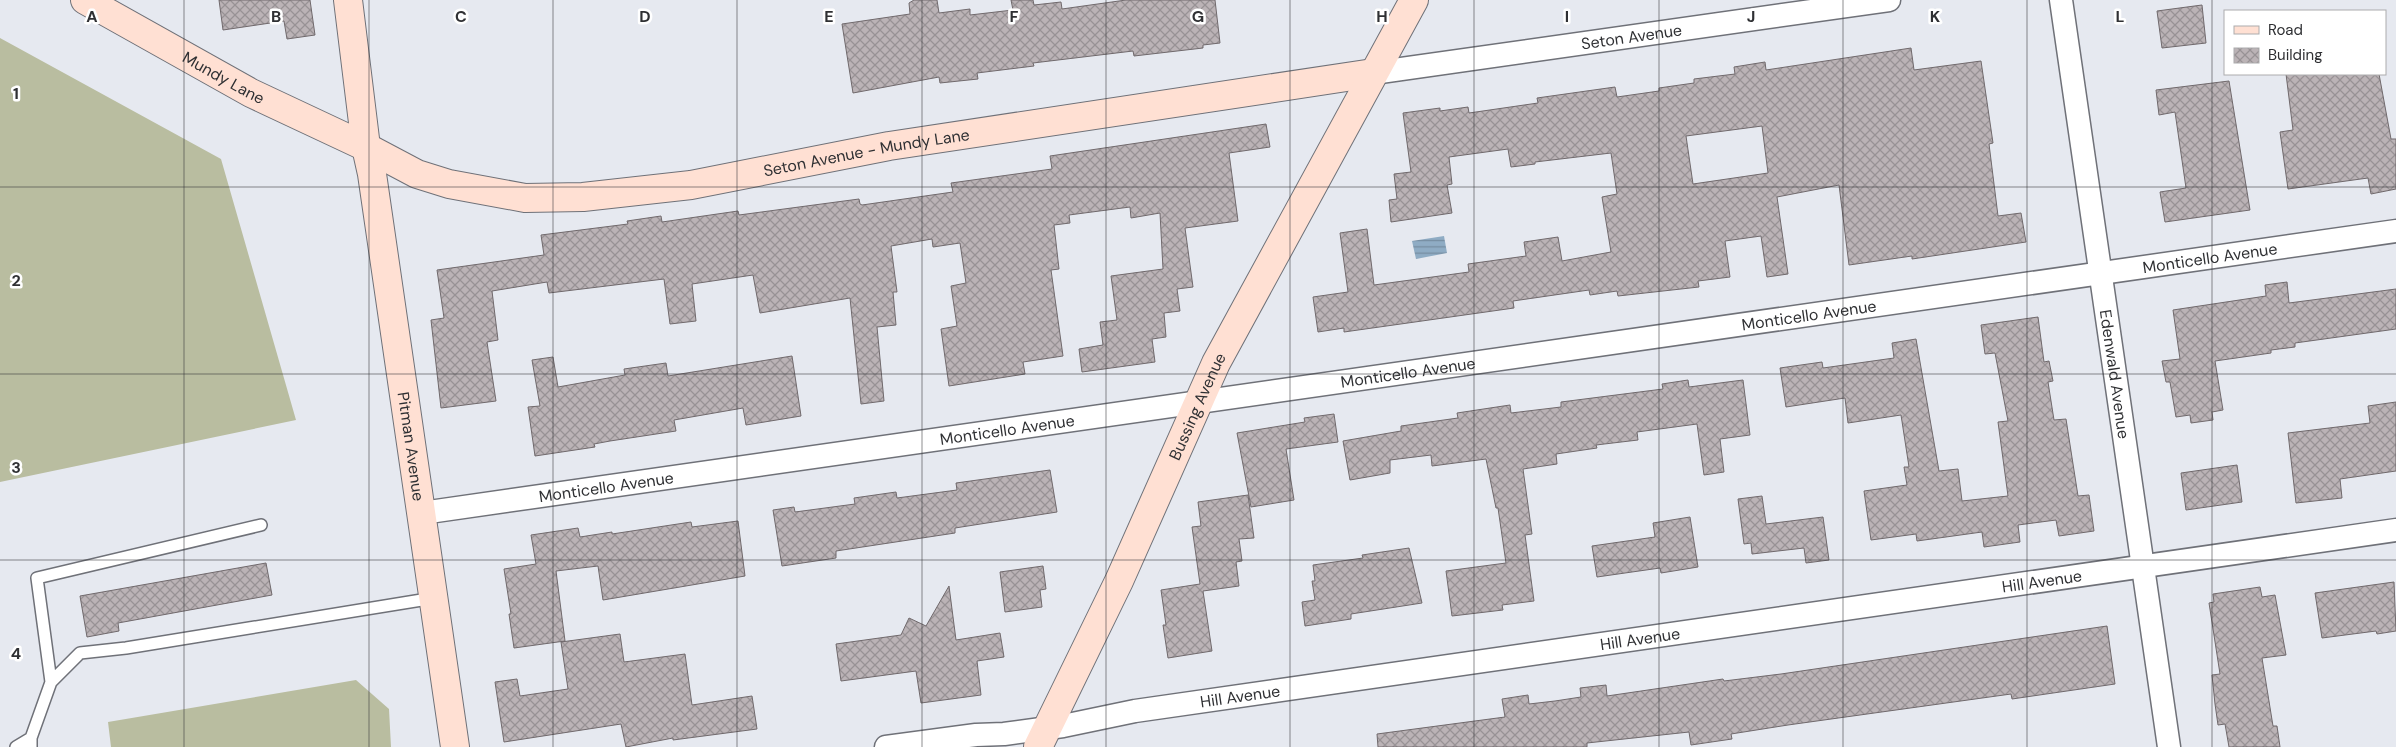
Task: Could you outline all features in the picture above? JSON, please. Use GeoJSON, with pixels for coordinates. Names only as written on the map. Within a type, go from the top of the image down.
{"type":"FeatureCollection","features":[{"type":"Feature","properties":{"kind":"street","name":"Mundy Lane"},"geometry":{"type":"LineString","coordinates":[[85,0],[251,92],[366,147]]}},
{"type":"Feature","properties":{"kind":"street","name":"Pitman Avenue"},"geometry":{"type":"LineString","coordinates":[[348,0],[366,147],[372,174],[455,747]]}},
{"type":"Feature","properties":{"kind":"street","name":"Bussing Avenue"},"geometry":{"type":"LineString","coordinates":[[1042,738],[1120,581],[1216,363],[1414,0]]}},
{"type":"Feature","properties":{"kind":"street","name":"Seton Avenue"},"geometry":{"type":"LineString","coordinates":[[1374,72],[1889,0]]}},
{"type":"Feature","properties":{"kind":"street","name":"Edenwald Avenue"},"geometry":{"type":"LineString","coordinates":[[2061,0],[2169,747]]}},
{"type":"Feature","properties":{"kind":"street","name":"Seton Avenue - Mundy Lane"},"geometry":{"type":"LineString","coordinates":[[366,147],[417,174],[449,184],[525,198],[583,197],[691,185],[890,146],[1374,72]]}},
{"type":"Feature","properties":{"kind":"street","name":"Monticello Avenue"},"geometry":{"type":"LineString","coordinates":[[422,513],[2396,231]]}},
{"type":"Feature","properties":{"kind":"street","name":"Hill Avenue"},"geometry":{"type":"LineString","coordinates":[[886,747],[976,734],[1004,734],[1042,738],[1135,711],[2396,530]]}},
{"type":"Feature","properties":{"kind":"lane"},"geometry":{"type":"LineString","coordinates":[[16,747],[31,742],[51,682],[37,578],[261,525]]}},
{"type":"Feature","properties":{"kind":"lane"},"geometry":{"type":"LineString","coordinates":[[51,682],[80,653],[126,648],[434,598]]}},
{"type":"Feature","properties":{"kind":"green space"},"geometry":{"type":"Polygon","coordinates":[[[0,38],[221,159],[296,420],[0,482],[0,38]]]}},
{"type":"Feature","properties":{"kind":"green space"},"geometry":{"type":"Polygon","coordinates":[[[356,680],[389,709],[391,747],[111,747],[108,722],[356,680]]]}},
{"type":"Feature","properties":{"kind":"water"},"geometry":{"type":"Polygon","coordinates":[[[1444,236],[1447,253],[1416,259],[1412,241],[1444,236]]]}},
{"type":"Feature","properties":{"kind":"building"},"geometry":{"type":"Polygon","coordinates":[[[219,0],[310,0],[315,35],[287,39],[284,21],[223,30],[219,0]]]}},
{"type":"Feature","properties":{"kind":"building"},"geometry":{"type":"Polygon","coordinates":[[[914,0],[937,0],[939,13],[970,9],[970,15],[1013,10],[1011,0],[1033,0],[1034,5],[1061,2],[1062,9],[1126,0],[1215,0],[1220,43],[1203,45],[1203,48],[1134,56],[1133,51],[1033,63],[1034,66],[977,73],[978,79],[940,83],[939,77],[853,93],[842,24],[910,14],[909,3],[914,0]]]}},
{"type":"Feature","properties":{"kind":"building"},"geometry":{"type":"Polygon","coordinates":[[[2202,5],[2206,43],[2162,48],[2157,11],[2202,5]]]}},
{"type":"Feature","properties":{"kind":"building"},"geometry":{"type":"Polygon","coordinates":[[[1911,48],[1914,70],[1981,61],[1993,143],[1989,144],[1998,216],[2021,213],[2026,242],[1912,259],[1912,256],[1849,265],[1839,185],[1777,197],[1788,274],[1767,277],[1761,236],[1725,241],[1730,277],[1698,281],[1699,287],[1618,296],[1617,291],[1590,295],[1589,290],[1513,301],[1514,308],[1344,332],[1344,328],[1318,332],[1313,297],[1348,292],[1340,233],[1367,229],[1374,285],[1469,272],[1468,264],[1526,256],[1524,242],[1558,237],[1562,261],[1611,252],[1602,197],[1617,194],[1611,153],[1535,162],[1535,164],[1511,167],[1508,149],[1449,157],[1452,184],[1447,185],[1452,213],[1391,222],[1389,200],[1397,199],[1394,174],[1411,172],[1403,113],[1440,108],[1440,111],[1468,107],[1469,113],[1538,103],[1537,98],[1615,87],[1617,97],[1659,91],[1659,88],[1694,83],[1694,79],[1735,74],[1734,67],[1765,62],[1766,70],[1911,48]],[[1762,126],[1686,136],[1693,184],[1768,173],[1762,126]]]}},
{"type":"Feature","properties":{"kind":"building"},"geometry":{"type":"Polygon","coordinates":[[[2286,75],[2379,75],[2391,139],[2396,139],[2396,189],[2371,194],[2368,178],[2288,189],[2280,132],[2293,130],[2286,75]]]}},
{"type":"Feature","properties":{"kind":"building"},"geometry":{"type":"Polygon","coordinates":[[[2229,81],[2250,210],[2165,222],[2160,192],[2186,188],[2175,112],[2159,115],[2156,90],[2229,81]]]}},
{"type":"Feature","properties":{"kind":"building"},"geometry":{"type":"Polygon","coordinates":[[[1266,124],[1270,147],[1229,153],[1238,221],[1185,228],[1193,287],[1177,289],[1180,311],[1164,313],[1166,337],[1152,339],[1155,362],[1082,372],[1079,349],[1103,345],[1100,322],[1117,320],[1111,276],[1163,269],[1160,213],[1131,218],[1130,207],[1069,215],[1070,223],[1054,225],[1059,269],[1051,270],[1063,356],[1023,362],[1025,374],[949,386],[941,329],[957,326],[951,286],[966,283],[960,243],[933,247],[932,239],[891,246],[897,292],[893,292],[896,325],[877,327],[884,401],[861,404],[850,298],[760,313],[753,275],[692,284],[696,321],[670,324],[664,279],[549,293],[547,282],[492,291],[498,340],[487,342],[496,401],[441,408],[431,320],[444,318],[437,270],[544,255],[541,235],[628,224],[627,221],[661,216],[662,222],[738,211],[739,215],[859,199],[862,205],[953,192],[951,183],[1052,169],[1050,156],[1266,124]]]}},
{"type":"Feature","properties":{"kind":"building"},"geometry":{"type":"Polygon","coordinates":[[[2287,282],[2289,303],[2396,289],[2396,329],[2295,343],[2295,347],[2271,350],[2271,353],[2215,361],[2223,410],[2212,412],[2213,420],[2191,423],[2190,415],[2176,417],[2170,382],[2166,382],[2162,361],[2180,359],[2173,310],[2266,296],[2265,285],[2287,282]]]}},
{"type":"Feature","properties":{"kind":"building"},"geometry":{"type":"Polygon","coordinates":[[[2038,317],[2044,362],[2049,361],[2053,381],[2048,382],[2054,420],[2066,419],[2078,496],[2089,495],[2094,531],[2059,536],[2056,520],[2018,525],[2020,542],[1984,547],[1982,532],[1917,541],[1916,534],[1871,540],[1864,491],[1907,485],[1904,467],[1909,467],[1901,415],[1848,423],[1845,398],[1786,407],[1780,368],[1822,362],[1823,368],[1894,358],[1892,343],[1916,339],[1939,471],[1958,469],[1962,501],[2008,496],[1998,422],[2008,421],[1995,353],[1985,354],[1981,325],[2038,317]]]}},
{"type":"Feature","properties":{"kind":"building"},"geometry":{"type":"Polygon","coordinates":[[[792,356],[801,416],[746,425],[743,408],[674,420],[676,431],[610,441],[594,444],[595,447],[535,456],[528,407],[540,406],[532,360],[553,357],[558,387],[625,375],[624,369],[666,363],[668,376],[792,356]]]}},
{"type":"Feature","properties":{"kind":"building"},"geometry":{"type":"Polygon","coordinates":[[[1688,380],[1689,387],[1743,380],[1750,435],[1720,439],[1724,472],[1704,475],[1697,424],[1637,432],[1638,440],[1596,445],[1597,448],[1556,454],[1557,464],[1523,469],[1532,534],[1525,535],[1534,601],[1502,605],[1503,610],[1452,616],[1446,571],[1506,563],[1498,508],[1496,508],[1486,459],[1432,466],[1431,455],[1390,460],[1390,473],[1350,480],[1343,441],[1401,431],[1401,426],[1458,418],[1457,413],[1510,405],[1511,413],[1561,407],[1561,402],[1663,389],[1662,384],[1688,380]]]}},
{"type":"Feature","properties":{"kind":"building"},"geometry":{"type":"Polygon","coordinates":[[[2396,402],[2396,471],[2340,479],[2342,498],[2296,503],[2288,433],[2370,423],[2368,406],[2396,402]]]}},
{"type":"Feature","properties":{"kind":"building"},"geometry":{"type":"Polygon","coordinates":[[[1334,414],[1338,442],[1286,449],[1294,500],[1251,507],[1237,433],[1305,422],[1304,418],[1334,414]]]}},
{"type":"Feature","properties":{"kind":"building"},"geometry":{"type":"Polygon","coordinates":[[[2237,465],[2242,502],[2186,510],[2181,473],[2237,465]]]}},
{"type":"Feature","properties":{"kind":"building"},"geometry":{"type":"Polygon","coordinates":[[[1050,470],[1057,512],[955,528],[955,533],[836,551],[836,558],[782,566],[773,510],[794,507],[795,512],[855,504],[854,498],[896,492],[897,498],[957,490],[956,483],[1050,470]]]}},
{"type":"Feature","properties":{"kind":"building"},"geometry":{"type":"Polygon","coordinates":[[[1248,495],[1254,538],[1239,539],[1242,561],[1236,562],[1239,586],[1203,591],[1212,651],[1168,658],[1163,625],[1166,625],[1161,590],[1200,584],[1192,527],[1201,526],[1198,502],[1248,495]]]}},
{"type":"Feature","properties":{"kind":"building"},"geometry":{"type":"Polygon","coordinates":[[[1762,496],[1766,524],[1823,517],[1829,560],[1806,563],[1804,548],[1752,554],[1751,543],[1744,544],[1738,499],[1762,496]]]}},
{"type":"Feature","properties":{"kind":"building"},"geometry":{"type":"Polygon","coordinates":[[[1690,517],[1698,567],[1661,573],[1660,568],[1597,577],[1592,546],[1655,537],[1653,523],[1690,517]]]}},
{"type":"Feature","properties":{"kind":"building"},"geometry":{"type":"Polygon","coordinates":[[[738,521],[745,576],[603,600],[598,566],[556,571],[565,641],[514,648],[504,569],[536,564],[531,535],[578,528],[580,537],[691,522],[692,527],[738,521]]]}},
{"type":"Feature","properties":{"kind":"building"},"geometry":{"type":"Polygon","coordinates":[[[1409,548],[1422,603],[1351,614],[1351,619],[1305,626],[1302,602],[1315,600],[1312,581],[1315,581],[1313,565],[1363,558],[1362,555],[1409,548]]]}},
{"type":"Feature","properties":{"kind":"building"},"geometry":{"type":"Polygon","coordinates":[[[266,563],[272,595],[118,623],[119,631],[87,637],[80,596],[266,563]]]}},
{"type":"Feature","properties":{"kind":"building"},"geometry":{"type":"Polygon","coordinates":[[[1043,566],[1046,589],[1040,590],[1042,607],[1005,612],[1000,572],[1043,566]]]}},
{"type":"Feature","properties":{"kind":"building"},"geometry":{"type":"Polygon","coordinates":[[[2394,582],[2396,631],[2377,634],[2376,631],[2322,638],[2315,593],[2394,582]]]}},
{"type":"Feature","properties":{"kind":"building"},"geometry":{"type":"Polygon","coordinates":[[[949,586],[956,640],[1000,633],[1004,657],[977,661],[981,695],[921,703],[916,671],[841,681],[836,644],[901,635],[909,618],[926,626],[949,586]]]}},
{"type":"Feature","properties":{"kind":"building"},"geometry":{"type":"Polygon","coordinates":[[[2260,587],[2262,597],[2275,595],[2286,655],[2262,658],[2273,726],[2277,726],[2280,747],[2229,747],[2225,724],[2218,725],[2215,704],[2212,675],[2220,674],[2209,603],[2214,602],[2213,594],[2260,587]]]}},
{"type":"Feature","properties":{"kind":"building"},"geometry":{"type":"Polygon","coordinates":[[[2107,626],[2115,684],[2012,699],[2011,694],[1788,725],[1731,734],[1732,739],[1691,745],[1689,732],[1587,743],[1587,747],[1378,747],[1377,734],[1505,717],[1502,699],[1528,695],[1529,704],[1555,701],[1581,697],[1580,688],[1606,685],[1607,696],[1723,679],[1724,681],[1781,674],[2107,626]]]}},
{"type":"Feature","properties":{"kind":"building"},"geometry":{"type":"Polygon","coordinates":[[[620,634],[624,662],[685,654],[692,705],[752,696],[757,729],[673,740],[673,738],[626,747],[621,724],[504,742],[495,682],[517,679],[520,696],[568,689],[561,642],[620,634]]]}}]}
